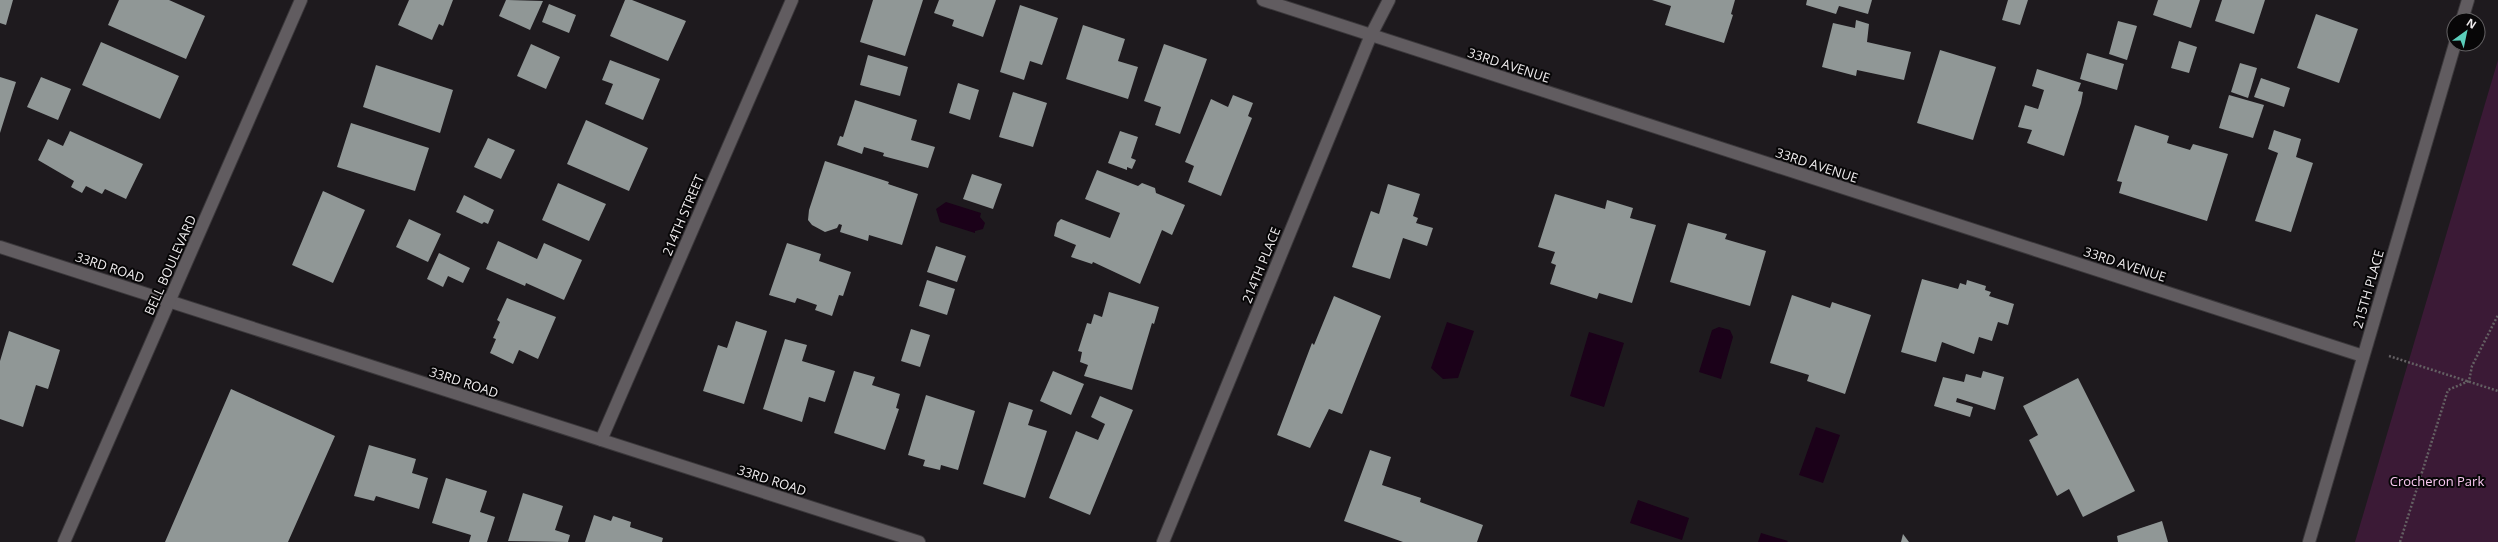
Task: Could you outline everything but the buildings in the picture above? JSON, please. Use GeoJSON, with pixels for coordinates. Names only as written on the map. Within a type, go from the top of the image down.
{"type":"FeatureCollection","features":[{"type":"Feature","properties":{"kind":"street","name":"BELL BOULEVARD"},"geometry":{"type":"LineString","coordinates":[[64,542],[301,0]]}},
{"type":"Feature","properties":{"kind":"street","name":"214TH STREET"},"geometry":{"type":"LineString","coordinates":[[601,440],[792,0]]}},
{"type":"Feature","properties":{"kind":"street","name":"33RD AVENUE"},"geometry":{"type":"LineString","coordinates":[[1263,0],[2364,352]]}},
{"type":"Feature","properties":{"kind":"street","name":"214TH PLACE"},"geometry":{"type":"LineString","coordinates":[[1163,542],[1371,35],[1390,0]]}},
{"type":"Feature","properties":{"kind":"street"},"geometry":{"type":"LineString","coordinates":[[2464,12],[2468,0]]}},
{"type":"Feature","properties":{"kind":"street","name":"215TH PLACE"},"geometry":{"type":"LineString","coordinates":[[2309,542],[2453,52]]}},
{"type":"Feature","properties":{"kind":"street","name":"33RD ROAD"},"geometry":{"type":"LineString","coordinates":[[0,247],[919,542]]}},
{"type":"Feature","properties":{"kind":"path"},"geometry":{"type":"LineString","coordinates":[[2469,381],[2472,366],[2498,315]]}},
{"type":"Feature","properties":{"kind":"path"},"geometry":{"type":"LineString","coordinates":[[2364,352],[2498,390]]}},
{"type":"Feature","properties":{"kind":"path"},"geometry":{"type":"LineString","coordinates":[[2400,542],[2448,390],[2469,381]]}},
{"type":"Feature","properties":{"kind":"green space","name":"Crocheron Park"},"geometry":{"type":"Polygon","coordinates":[[[2498,60],[2498,542],[2355,542],[2498,60]]]}},
{"type":"Feature","properties":{"kind":"shaded area"},"geometry":{"type":"Polygon","coordinates":[[[946,202],[981,213],[980,217],[985,223],[983,229],[975,231],[975,233],[940,222],[936,209],[946,202]]]}},
{"type":"Feature","properties":{"kind":"shaded area"},"geometry":{"type":"Polygon","coordinates":[[[1447,322],[1474,331],[1458,378],[1443,379],[1431,368],[1447,322]]]}},
{"type":"Feature","properties":{"kind":"shaded area"},"geometry":{"type":"Polygon","coordinates":[[[1719,327],[1730,330],[1733,337],[1721,379],[1699,372],[1712,330],[1719,327]]]}},
{"type":"Feature","properties":{"kind":"shaded area"},"geometry":{"type":"Polygon","coordinates":[[[1589,332],[1624,343],[1604,407],[1570,396],[1589,332]]]}},
{"type":"Feature","properties":{"kind":"shaded area"},"geometry":{"type":"Polygon","coordinates":[[[1816,427],[1840,435],[1823,483],[1799,475],[1816,427]]]}},
{"type":"Feature","properties":{"kind":"shaded area"},"geometry":{"type":"Polygon","coordinates":[[[1638,500],[1689,518],[1682,540],[1630,523],[1638,500]]]}},
{"type":"Feature","properties":{"kind":"shaded area"},"geometry":{"type":"Polygon","coordinates":[[[1761,533],[1788,541],[1758,542],[1761,533]]]}}]}
